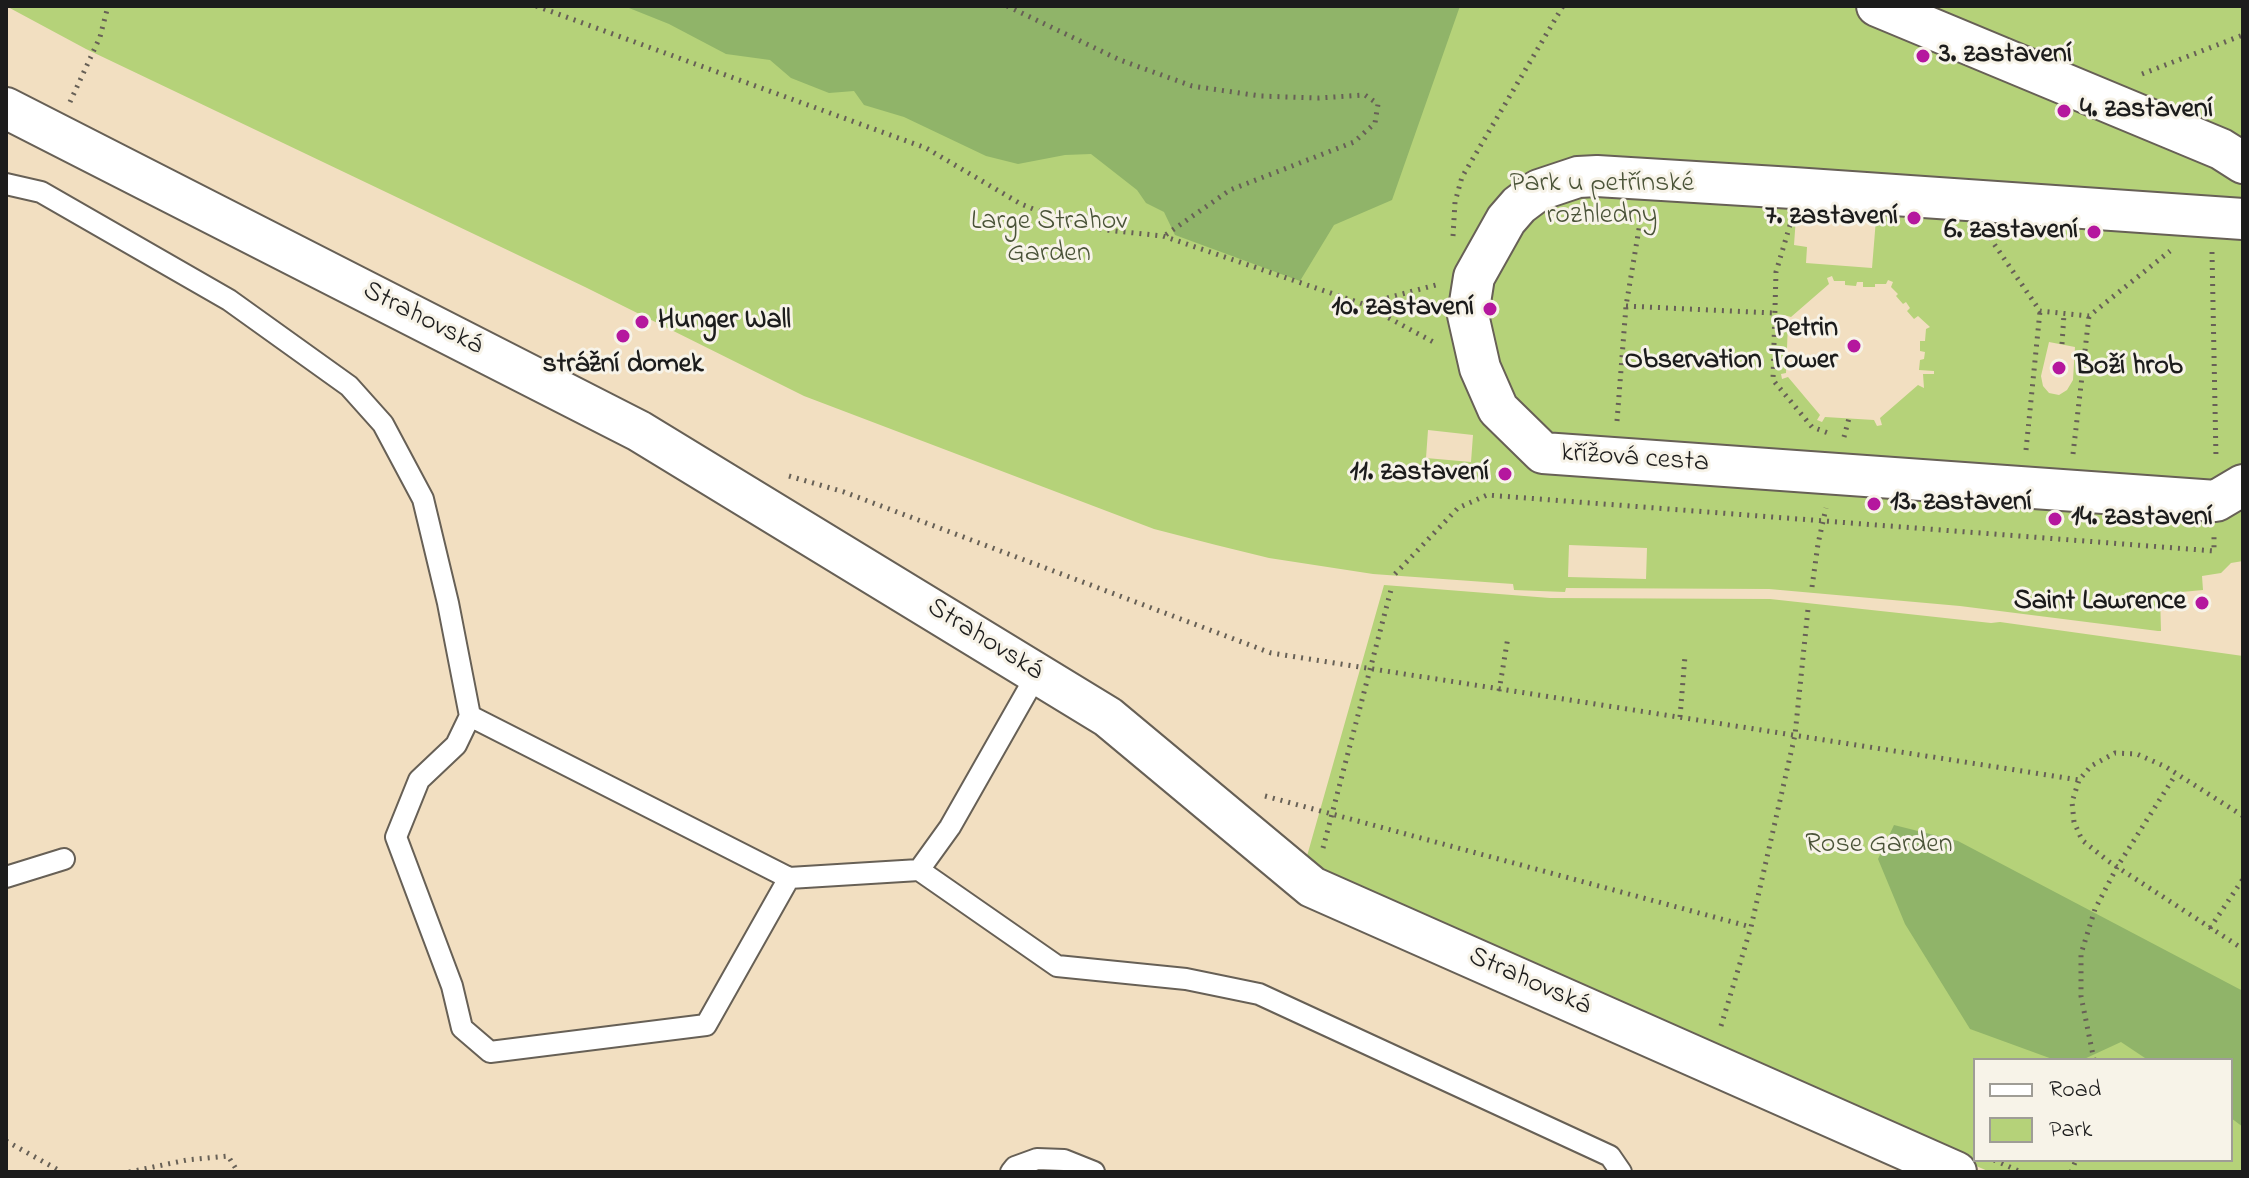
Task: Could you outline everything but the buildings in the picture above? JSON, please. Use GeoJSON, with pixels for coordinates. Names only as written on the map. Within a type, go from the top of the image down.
{"type":"FeatureCollection","features":[{"type":"Feature","properties":{"kind":"street"},"geometry":{"type":"LineString","coordinates":[[1877,6],[2221,149],[2243,163]]}},
{"type":"Feature","properties":{"kind":"street","name":"Strahovská"},"geometry":{"type":"LineString","coordinates":[[6,108],[639,431],[1108,717],[1312,887],[1956,1172]]}},
{"type":"Feature","properties":{"kind":"street","name":"křížová cesta"},"geometry":{"type":"LineString","coordinates":[[2227,219],[1597,176],[1556,183],[1539,190],[1519,205],[1506,220],[1474,277],[1468,315],[1480,368],[1498,409],[1543,453],[2069,491],[2230,493]]}},
{"type":"Feature","properties":{"kind":"lane"},"geometry":{"type":"LineString","coordinates":[[6,184],[41,192],[229,300],[349,386],[383,424],[423,499],[448,603],[470,716],[456,745],[419,780],[396,837],[452,986],[462,1028],[490,1052],[706,1025],[789,878]]}},
{"type":"Feature","properties":{"kind":"lane"},"geometry":{"type":"LineString","coordinates":[[919,870],[950,827],[1037,674]]}},
{"type":"Feature","properties":{"kind":"lane"},"geometry":{"type":"LineString","coordinates":[[470,716],[789,878],[919,870],[1057,966],[1186,979],[1259,994],[1610,1156],[1621,1172]]}},
{"type":"Feature","properties":{"kind":"lane"},"geometry":{"type":"LineString","coordinates":[[6,877],[64,859]]}},
{"type":"Feature","properties":{"kind":"lane"},"geometry":{"type":"LineString","coordinates":[[1011,1172],[1015,1167],[1037,1159],[1064,1160],[1094,1172]]}},
{"type":"Feature","properties":{"kind":"path"},"geometry":{"type":"LineString","coordinates":[[57,132],[100,37],[108,6]]}},
{"type":"Feature","properties":{"kind":"path"},"geometry":{"type":"LineString","coordinates":[[536,6],[926,148],[1021,204],[1056,218],[1106,230],[1163,236],[1363,304],[1480,368]]}},
{"type":"Feature","properties":{"kind":"path"},"geometry":{"type":"LineString","coordinates":[[1007,6],[1120,60],[1192,86],[1260,96],[1318,98],[1365,95],[1378,104],[1375,123],[1354,142],[1230,190],[1163,236]]}},
{"type":"Feature","properties":{"kind":"path"},"geometry":{"type":"LineString","coordinates":[[1462,177],[1563,6]]}},
{"type":"Feature","properties":{"kind":"path"},"geometry":{"type":"LineString","coordinates":[[2089,94],[2243,35]]}},
{"type":"Feature","properties":{"kind":"path"},"geometry":{"type":"LineString","coordinates":[[1965,200],[2040,311],[2022,487]]}},
{"type":"Feature","properties":{"kind":"path"},"geometry":{"type":"LineString","coordinates":[[1618,412],[1626,306],[1641,211]]}},
{"type":"Feature","properties":{"kind":"path"},"geometry":{"type":"LineString","coordinates":[[2040,311],[2089,316],[2227,219]]}},
{"type":"Feature","properties":{"kind":"path"},"geometry":{"type":"LineString","coordinates":[[1395,574],[1458,508],[1487,495],[2214,551],[2230,493],[2227,219]]}},
{"type":"Feature","properties":{"kind":"path"},"geometry":{"type":"LineString","coordinates":[[1790,225],[1776,272],[1773,380],[1812,427],[1843,438]]}},
{"type":"Feature","properties":{"kind":"path"},"geometry":{"type":"LineString","coordinates":[[1363,304],[1445,282]]}},
{"type":"Feature","properties":{"kind":"path"},"geometry":{"type":"LineString","coordinates":[[1626,306],[1773,313]]}},
{"type":"Feature","properties":{"kind":"path"},"geometry":{"type":"LineString","coordinates":[[2062,344],[2064,314]]}},
{"type":"Feature","properties":{"kind":"path"},"geometry":{"type":"LineString","coordinates":[[2069,491],[2089,316]]}},
{"type":"Feature","properties":{"kind":"path"},"geometry":{"type":"LineString","coordinates":[[783,474],[858,497],[1271,653],[1370,671],[2079,780]]}},
{"type":"Feature","properties":{"kind":"path"},"geometry":{"type":"LineString","coordinates":[[1312,887],[1392,586]]}},
{"type":"Feature","properties":{"kind":"path"},"geometry":{"type":"LineString","coordinates":[[1710,1062],[1751,927],[1795,735],[1808,609]]}},
{"type":"Feature","properties":{"kind":"path"},"geometry":{"type":"LineString","coordinates":[[1499,691],[1508,637]]}},
{"type":"Feature","properties":{"kind":"path"},"geometry":{"type":"LineString","coordinates":[[1680,717],[1685,656]]}},
{"type":"Feature","properties":{"kind":"path"},"geometry":{"type":"LineString","coordinates":[[2243,816],[2176,774],[2137,754],[2115,753],[2091,766],[2079,780],[2072,802],[2074,822],[2082,840],[2117,867],[2243,949]]}},
{"type":"Feature","properties":{"kind":"path"},"geometry":{"type":"LineString","coordinates":[[2094,1058],[2081,996],[2081,954],[2095,909],[2117,867],[2176,774]]}},
{"type":"Feature","properties":{"kind":"path"},"geometry":{"type":"LineString","coordinates":[[1259,795],[1751,927]]}},
{"type":"Feature","properties":{"kind":"path"},"geometry":{"type":"LineString","coordinates":[[2210,928],[2243,879]]}},
{"type":"Feature","properties":{"kind":"path"},"geometry":{"type":"LineString","coordinates":[[6,1141],[62,1172]]}},
{"type":"Feature","properties":{"kind":"path"},"geometry":{"type":"LineString","coordinates":[[129,1172],[187,1160],[228,1156],[238,1172]]}},
{"type":"Feature","properties":{"kind":"path"},"geometry":{"type":"LineString","coordinates":[[1998,1162],[2021,1172]]}},
{"type":"Feature","properties":{"kind":"green space"},"geometry":{"type":"Polygon","coordinates":[[[6,6],[2243,6],[2243,561],[2231,563],[2221,573],[2202,576],[2203,590],[2160,594],[2161,631],[2158,631],[1960,606],[1769,589],[1514,590],[1513,584],[1373,574],[1269,558],[1154,529],[804,396],[585,287],[86,49],[6,6]],[[1811,202],[1810,217],[1796,217],[1794,245],[1807,247],[1806,263],[1872,268],[1877,207],[1811,202]],[[1832,276],[1827,278],[1829,284],[1791,317],[1784,315],[1782,320],[1788,323],[1786,373],[1781,374],[1782,379],[1788,377],[1820,415],[1817,420],[1822,422],[1825,417],[1874,420],[1877,426],[1882,425],[1880,418],[1918,385],[1924,388],[1923,374],[1934,374],[1934,371],[1919,370],[1925,352],[1920,351],[1920,341],[1925,341],[1926,329],[1930,327],[1918,316],[1914,319],[1907,311],[1910,308],[1896,296],[1898,294],[1891,287],[1893,282],[1888,280],[1886,284],[1863,287],[1863,282],[1857,282],[1856,286],[1845,285],[1845,281],[1834,281],[1832,276]],[[2049,342],[2041,376],[2043,386],[2049,393],[2059,395],[2067,390],[2073,380],[2075,347],[2049,342]],[[1428,430],[1426,458],[1471,462],[1473,435],[1428,430]],[[1569,545],[1568,577],[1646,579],[1647,548],[1569,545]]]}},
{"type":"Feature","properties":{"kind":"green space"},"geometry":{"type":"Polygon","coordinates":[[[624,6],[1460,6],[1392,200],[1334,225],[1300,281],[1175,235],[1164,212],[1146,203],[1137,190],[1091,154],[1065,155],[1018,164],[986,156],[904,117],[864,105],[854,91],[829,93],[791,78],[770,60],[726,54],[669,24],[624,6]]]}},
{"type":"Feature","properties":{"kind":"green space","name":"Rose Garden"},"geometry":{"type":"Polygon","coordinates":[[[1384,585],[1550,598],[1770,599],[2000,622],[2243,656],[2243,1172],[1990,1172],[1677,1035],[1305,863],[1384,585]]]}},
{"type":"Feature","properties":{"kind":"green space"},"geometry":{"type":"Polygon","coordinates":[[[1894,825],[1958,841],[2243,991],[2243,1127],[2233,1120],[2233,1058],[2145,1058],[2121,1042],[2086,1058],[2050,1058],[1970,1029],[1905,924],[1878,859],[1894,825]]]}},
{"type":"Feature","properties":{"kind":"place","name":"3. zastavení"},"geometry":{"type":"Point","coordinates":[1923,56]}},
{"type":"Feature","properties":{"kind":"place","name":"4. zastavení"},"geometry":{"type":"Point","coordinates":[2064,111]}},
{"type":"Feature","properties":{"kind":"place","name":"7. zastavení"},"geometry":{"type":"Point","coordinates":[1914,218]}},
{"type":"Feature","properties":{"kind":"place","name":"6. zastavení"},"geometry":{"type":"Point","coordinates":[2094,232]}},
{"type":"Feature","properties":{"kind":"place","name":"10. zastavení"},"geometry":{"type":"Point","coordinates":[1490,309]}},
{"type":"Feature","properties":{"kind":"place","name":"Hunger Wall"},"geometry":{"type":"Point","coordinates":[642,322]}},
{"type":"Feature","properties":{"kind":"place","name":"strážní domek"},"geometry":{"type":"Point","coordinates":[623,336]}},
{"type":"Feature","properties":{"kind":"place","name":"Petrin Observation Tower"},"geometry":{"type":"Point","coordinates":[1854,346]}},
{"type":"Feature","properties":{"kind":"place","name":"Boží hrob"},"geometry":{"type":"Point","coordinates":[2059,368]}},
{"type":"Feature","properties":{"kind":"place","name":"11. zastavení"},"geometry":{"type":"Point","coordinates":[1505,474]}},
{"type":"Feature","properties":{"kind":"place","name":"13. zastavení"},"geometry":{"type":"Point","coordinates":[1874,504]}},
{"type":"Feature","properties":{"kind":"place","name":"14. zastavení"},"geometry":{"type":"Point","coordinates":[2055,519]}},
{"type":"Feature","properties":{"kind":"place","name":"Saint Lawrence"},"geometry":{"type":"Point","coordinates":[2202,603]}},
{"type":"Feature","properties":{"kind":"park label","name":"Park u petřínské rozhledny"},"geometry":{"type":"Point","coordinates":[1602,201]}},
{"type":"Feature","properties":{"kind":"park label","name":"Large Strahov Garden"},"geometry":{"type":"Point","coordinates":[1049,239]}}]}
